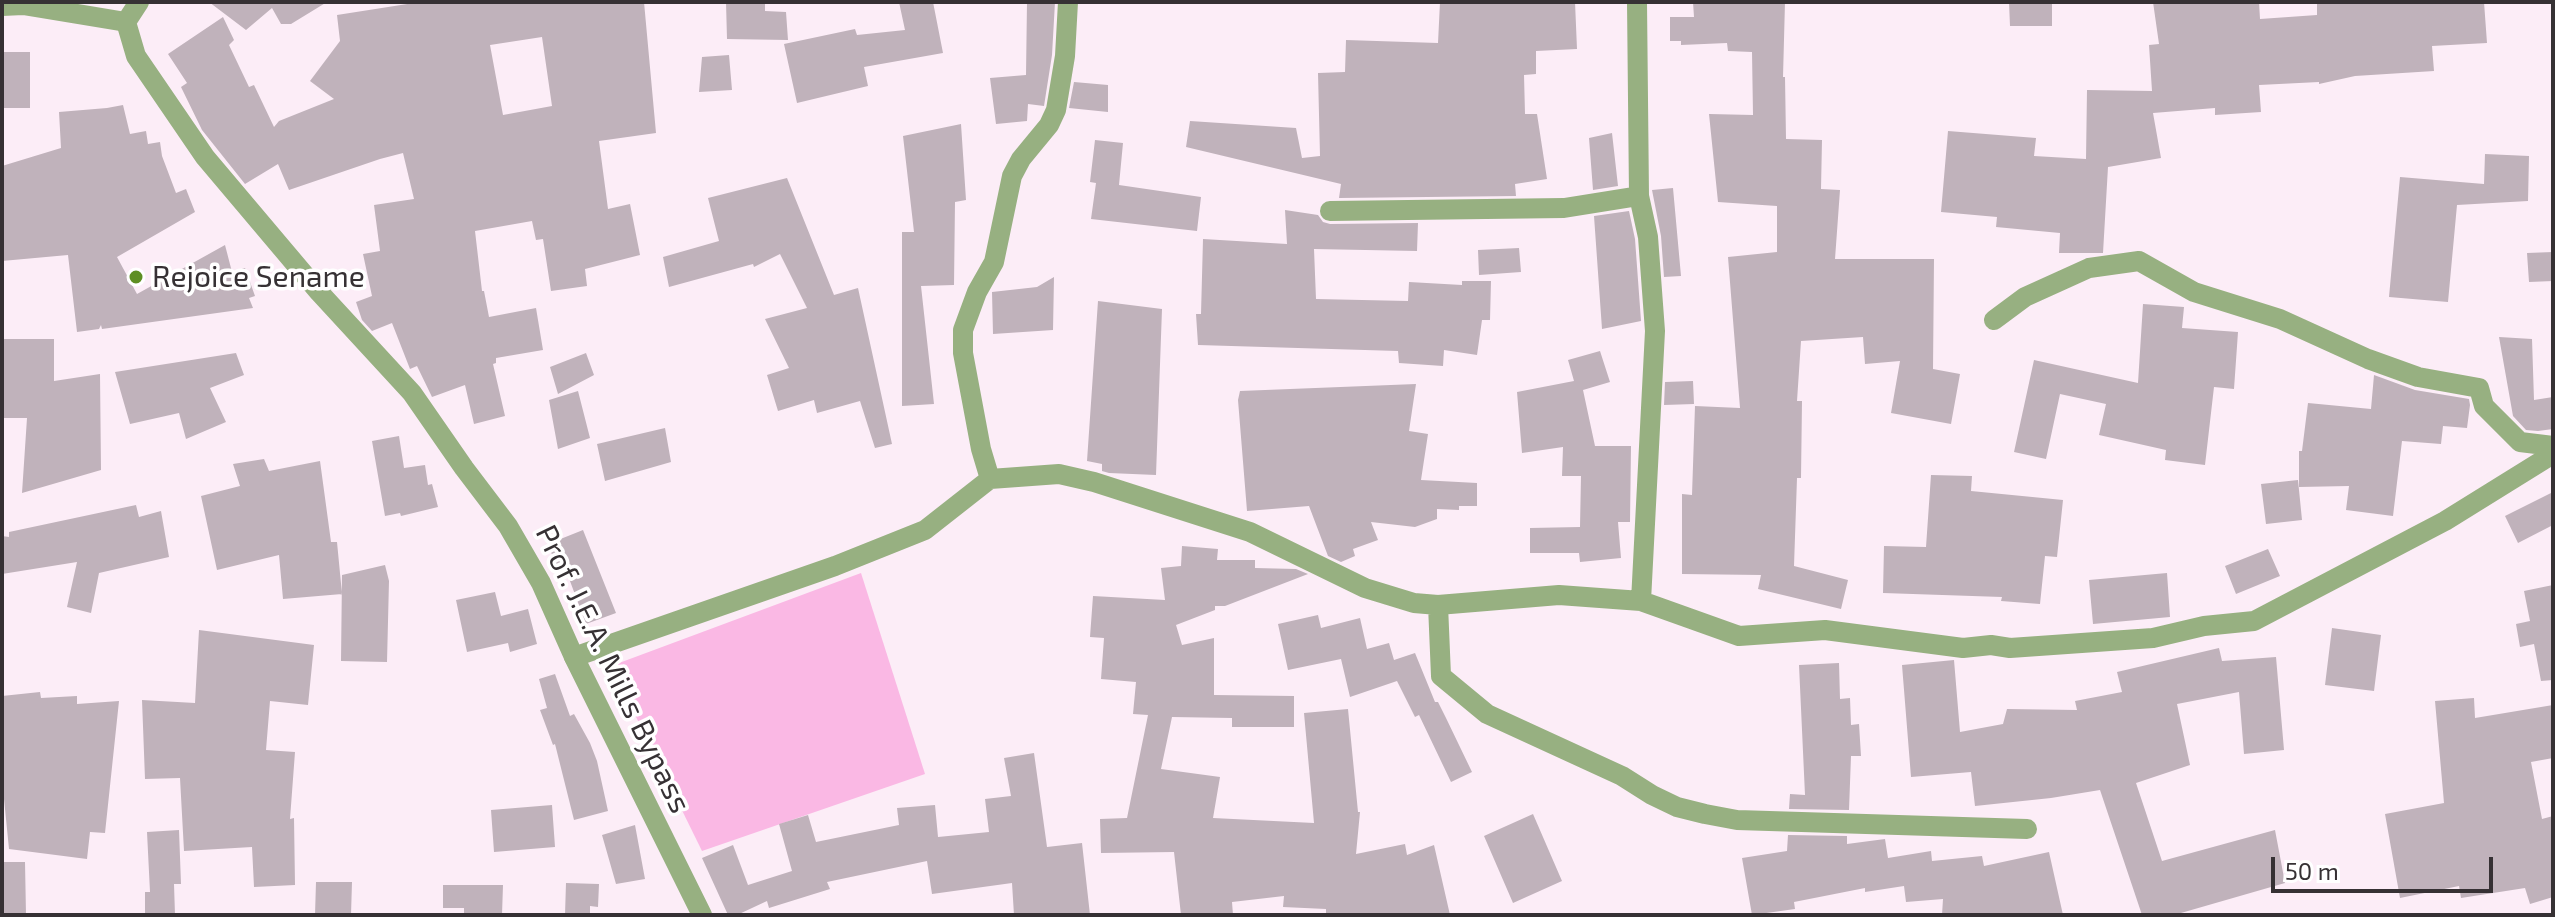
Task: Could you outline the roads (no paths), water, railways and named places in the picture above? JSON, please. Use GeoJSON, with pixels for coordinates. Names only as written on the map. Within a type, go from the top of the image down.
{"type":"FeatureCollection","features":[{"type":"Feature","properties":{"kind":"street"},"geometry":{"type":"LineString","coordinates":[[2,6],[23,5],[126,22],[139,2]]}},
{"type":"Feature","properties":{"kind":"street"},"geometry":{"type":"LineString","coordinates":[[990,479],[981,449],[963,353],[963,330],[977,292],[994,262],[1012,176],[1021,159],[1049,125],[1056,110],[1065,56],[1068,2]]}},
{"type":"Feature","properties":{"kind":"street"},"geometry":{"type":"LineString","coordinates":[[1637,2],[1639,196],[1648,237],[1655,331],[1641,601]]}},
{"type":"Feature","properties":{"kind":"street","name":"Prof. J.E.A. Mills Bypass"},"geometry":{"type":"LineString","coordinates":[[126,22],[136,56],[205,157],[319,292],[412,393],[508,526],[541,583],[574,657],[702,915]]}},
{"type":"Feature","properties":{"kind":"street"},"geometry":{"type":"LineString","coordinates":[[1330,211],[1564,208],[1639,196]]}},
{"type":"Feature","properties":{"kind":"street"},"geometry":{"type":"LineString","coordinates":[[1994,320],[2025,297],[2089,268],[2139,261],[2194,292],[2280,319],[2368,359],[2418,377],[2479,388],[2484,406],[2520,442],[2553,446]]}},
{"type":"Feature","properties":{"kind":"street"},"geometry":{"type":"LineString","coordinates":[[574,657],[835,566],[925,530],[990,479],[1059,474],[1094,482],[1250,532],[1365,588],[1414,603],[1438,605],[1559,595],[1641,601],[1739,636],[1825,630],[1963,648],[1991,645],[2010,648],[2153,638],[2204,626],[2254,621],[2445,521],[2553,454]]}},
{"type":"Feature","properties":{"kind":"street"},"geometry":{"type":"LineString","coordinates":[[1438,605],[1441,676],[1461,695],[1487,714],[1622,776],[1677,807],[1737,820],[2027,829]]}},
{"type":"Feature","properties":{"kind":"place","name":"Rejoice Sename"},"geometry":{"type":"Point","coordinates":[136,277]}}]}
